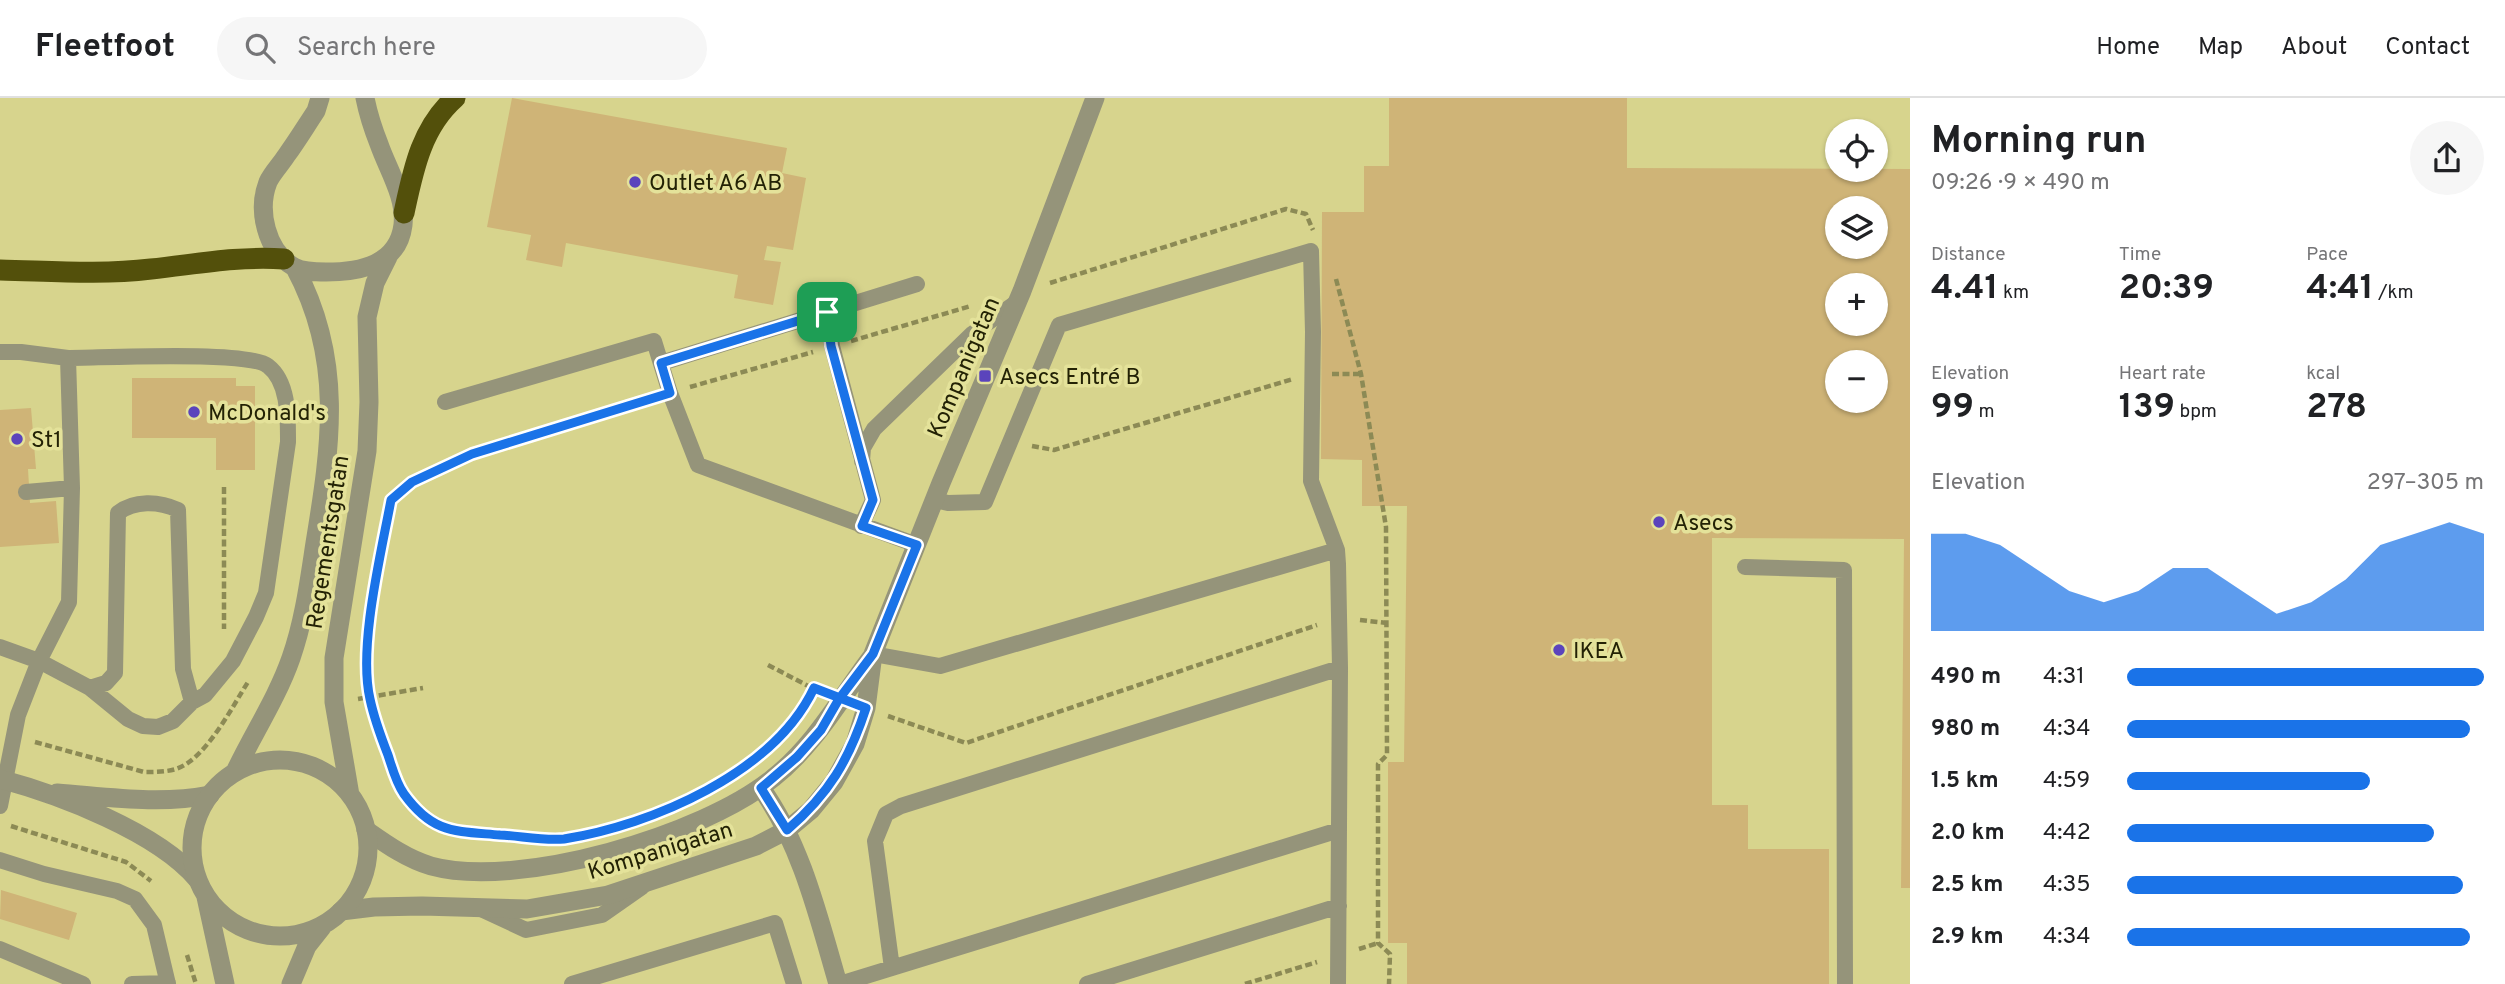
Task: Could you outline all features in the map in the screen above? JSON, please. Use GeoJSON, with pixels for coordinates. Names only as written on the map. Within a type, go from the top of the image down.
{"type":"FeatureCollection","features":[{"type":"Feature","properties":{"kind":"highway"},"geometry":{"type":"LineString","coordinates":[[404,213],[412,174],[421,148],[432,125],[455,98]]}},
{"type":"Feature","properties":{"kind":"highway"},"geometry":{"type":"LineString","coordinates":[[0,270],[114,272],[225,258],[290,263]]}},
{"type":"Feature","properties":{"kind":"street","name":"Regementsgatan"},"geometry":{"type":"LineString","coordinates":[[234,772],[276,694],[298,635],[327,467],[330,400],[316,312],[290,263],[272,243],[266,227],[263,204],[269,180],[316,111],[320,98]]}},
{"type":"Feature","properties":{"kind":"street"},"geometry":{"type":"LineString","coordinates":[[365,98],[404,213]]}},
{"type":"Feature","properties":{"kind":"street","name":"Kompanigatan"},"geometry":{"type":"LineString","coordinates":[[341,911],[422,906],[527,909],[608,895],[756,846],[787,830],[811,810],[834,782],[855,744],[866,708],[873,654],[1020,296],[1092,107]]}},
{"type":"Feature","properties":{"kind":"street","name":"Regementsgatan"},"geometry":{"type":"LineString","coordinates":[[350,795],[334,702],[334,657],[367,451],[367,317],[375,283],[396,247],[404,213]]}},
{"type":"Feature","properties":{"kind":"street"},"geometry":{"type":"LineString","coordinates":[[290,263],[315,272],[344,272],[369,268],[388,257]]}},
{"type":"Feature","properties":{"kind":"street","name":"Kompanigatan"},"geometry":{"type":"LineString","coordinates":[[366,830],[395,850],[431,866],[465,871],[502,872],[537,869],[626,846],[694,823],[761,788],[797,757],[821,730],[839,699],[873,654]]}},
{"type":"Feature","properties":{"kind":"street"},"geometry":{"type":"LineString","coordinates":[[225,984],[192,850],[196,821],[209,795],[234,772],[275,760],[296,761],[317,768],[335,779],[350,795],[366,830],[367,859],[359,887],[341,911],[323,925],[307,946],[291,984]]}},
{"type":"Feature","properties":{"kind":"street"},"geometry":{"type":"LineString","coordinates":[[3,780],[42,791],[137,833],[186,866],[220,913],[238,926],[281,936],[303,933],[323,925]]}},
{"type":"Feature","properties":{"kind":"street"},"geometry":{"type":"LineString","coordinates":[[761,788],[787,830],[839,984]]}},
{"type":"Feature","properties":{"kind":"street"},"geometry":{"type":"LineString","coordinates":[[42,791],[144,800],[178,800],[209,795]]}},
{"type":"Feature","properties":{"kind":"lane"},"geometry":{"type":"LineString","coordinates":[[935,500],[948,503],[985,502],[1059,325],[1311,251],[1311,481],[1337,550],[1340,668],[1338,984]]}},
{"type":"Feature","properties":{"kind":"lane"},"geometry":{"type":"LineString","coordinates":[[661,363],[918,284]]}},
{"type":"Feature","properties":{"kind":"lane"},"geometry":{"type":"LineString","coordinates":[[862,461],[863,448],[874,429],[972,334],[1020,296]]}},
{"type":"Feature","properties":{"kind":"lane"},"geometry":{"type":"LineString","coordinates":[[827,312],[831,346],[873,500],[862,526]]}},
{"type":"Feature","properties":{"kind":"lane"},"geometry":{"type":"LineString","coordinates":[[445,402],[654,341],[670,393],[698,465],[917,545]]}},
{"type":"Feature","properties":{"kind":"lane"},"geometry":{"type":"LineString","coordinates":[[0,352],[68,358],[250,358],[268,365],[280,381],[286,403],[288,442],[265,593],[233,661],[205,695],[192,702],[173,721],[158,727],[143,726],[128,719],[90,688],[39,661],[0,647]]}},
{"type":"Feature","properties":{"kind":"lane"},"geometry":{"type":"LineString","coordinates":[[0,806],[3,780],[18,715],[39,661],[69,603],[72,488],[68,358]]}},
{"type":"Feature","properties":{"kind":"lane"},"geometry":{"type":"LineString","coordinates":[[26,492],[72,488]]}},
{"type":"Feature","properties":{"kind":"lane"},"geometry":{"type":"LineString","coordinates":[[90,688],[106,683],[115,673],[118,513],[128,505],[165,504],[178,510],[183,669],[192,702]]}},
{"type":"Feature","properties":{"kind":"lane"},"geometry":{"type":"LineString","coordinates":[[873,654],[940,666],[1337,550]]}},
{"type":"Feature","properties":{"kind":"lane"},"geometry":{"type":"LineString","coordinates":[[1745,567],[1844,570],[1845,984]]}},
{"type":"Feature","properties":{"kind":"lane"},"geometry":{"type":"LineString","coordinates":[[892,968],[875,841],[887,814],[901,806],[1340,668]]}},
{"type":"Feature","properties":{"kind":"lane"},"geometry":{"type":"LineString","coordinates":[[839,984],[1339,830]]}},
{"type":"Feature","properties":{"kind":"lane"},"geometry":{"type":"LineString","coordinates":[[0,860],[44,874],[117,891],[135,899],[154,925],[168,983],[132,984]]}},
{"type":"Feature","properties":{"kind":"lane"},"geometry":{"type":"LineString","coordinates":[[1087,984],[1339,906]]}},
{"type":"Feature","properties":{"kind":"lane"},"geometry":{"type":"LineString","coordinates":[[572,984],[775,923],[794,984]]}},
{"type":"Feature","properties":{"kind":"lane"},"geometry":{"type":"LineString","coordinates":[[0,949],[83,984]]}},
{"type":"Feature","properties":{"kind":"path"},"geometry":{"type":"LineString","coordinates":[[1020,296],[1286,209],[1306,214],[1316,235]]}},
{"type":"Feature","properties":{"kind":"path"},"geometry":{"type":"LineString","coordinates":[[1336,278],[1361,373],[1386,527],[1387,755],[1378,764],[1378,943],[1390,954],[1389,984]]}},
{"type":"Feature","properties":{"kind":"path"},"geometry":{"type":"LineString","coordinates":[[561,839],[449,830],[428,820],[402,792],[369,698],[368,651],[391,500],[412,482],[472,454],[972,305]]}},
{"type":"Feature","properties":{"kind":"path"},"geometry":{"type":"LineString","coordinates":[[1010,443],[1055,450],[1312,373],[1361,373]]}},
{"type":"Feature","properties":{"kind":"path"},"geometry":{"type":"LineString","coordinates":[[14,736],[144,772],[162,772],[178,768],[194,759],[248,682],[227,649],[224,627],[224,486]]}},
{"type":"Feature","properties":{"kind":"path"},"geometry":{"type":"LineString","coordinates":[[866,708],[967,743],[1339,618],[1387,623]]}},
{"type":"Feature","properties":{"kind":"path"},"geometry":{"type":"LineString","coordinates":[[768,665],[839,699]]}},
{"type":"Feature","properties":{"kind":"path"},"geometry":{"type":"LineString","coordinates":[[369,698],[423,688]]}},
{"type":"Feature","properties":{"kind":"path"},"geometry":{"type":"LineString","coordinates":[[807,702],[814,688]]}},
{"type":"Feature","properties":{"kind":"path"},"geometry":{"type":"LineString","coordinates":[[758,755],[778,738]]}},
{"type":"Feature","properties":{"kind":"path"},"geometry":{"type":"LineString","coordinates":[[0,822],[126,862]]}},
{"type":"Feature","properties":{"kind":"path"},"geometry":{"type":"LineString","coordinates":[[1245,984],[1378,943]]}},
{"type":"Feature","properties":{"kind":"building"},"geometry":{"type":"Polygon","coordinates":[[[512,98],[787,148],[782,173],[806,178],[793,250],[767,246],[764,260],[781,262],[773,305],[734,298],[738,275],[566,243],[562,267],[526,260],[531,235],[487,227],[512,98]]]}},
{"type":"Feature","properties":{"kind":"building"},"geometry":{"type":"Polygon","coordinates":[[[1389,98],[1627,98],[1627,168],[1825,169],[1825,182],[1888,182],[1888,169],[1910,169],[1910,888],[1901,888],[1904,539],[1712,538],[1712,805],[1748,805],[1748,849],[1829,849],[1829,984],[1407,984],[1407,943],[1388,943],[1388,762],[1404,762],[1407,506],[1362,506],[1362,460],[1321,459],[1322,212],[1364,212],[1364,166],[1389,166],[1389,98]]]}},
{"type":"Feature","properties":{"kind":"building","name":"McDonald's"},"geometry":{"type":"Polygon","coordinates":[[[132,378],[236,378],[236,386],[255,386],[255,470],[216,470],[216,438],[132,438],[132,378]]]}},
{"type":"Feature","properties":{"kind":"building"},"geometry":{"type":"Polygon","coordinates":[[[31,408],[36,469],[28,469],[30,503],[56,501],[59,543],[0,547],[0,410],[31,408]]]}},
{"type":"Feature","properties":{"kind":"building"},"geometry":{"type":"Polygon","coordinates":[[[1,890],[77,913],[69,940],[0,919],[1,890]]]}},
{"type":"Feature","properties":{"kind":"place","name":"Outlet A6 AB"},"geometry":{"type":"Point","coordinates":[635,182]}},
{"type":"Feature","properties":{"kind":"place","name":"Asecs Entré B"},"geometry":{"type":"Point","coordinates":[985,376]}},
{"type":"Feature","properties":{"kind":"place","name":"McDonald's"},"geometry":{"type":"Point","coordinates":[194,412]}},
{"type":"Feature","properties":{"kind":"place","name":"St1"},"geometry":{"type":"Point","coordinates":[17,439]}},
{"type":"Feature","properties":{"kind":"place","name":"Asecs"},"geometry":{"type":"Point","coordinates":[1659,522]}},
{"type":"Feature","properties":{"kind":"place","name":"IKEA"},"geometry":{"type":"Point","coordinates":[1559,650]}},
{"type":"Feature","properties":{"kind":"route"},"geometry":{"type":"LineString","coordinates":[[827,312],[661,363],[670,393],[472,454],[412,482],[391,500],[376,582],[368,651],[369,698],[402,792],[428,820],[449,830],[561,839],[607,829],[667,809],[711,788],[748,764],[778,738],[807,702],[814,688],[839,699],[866,708],[855,744],[834,782],[811,810],[787,830],[761,788],[797,757],[821,730],[839,699],[873,654],[917,545],[862,526],[873,500],[831,346],[827,312]]}}]}
